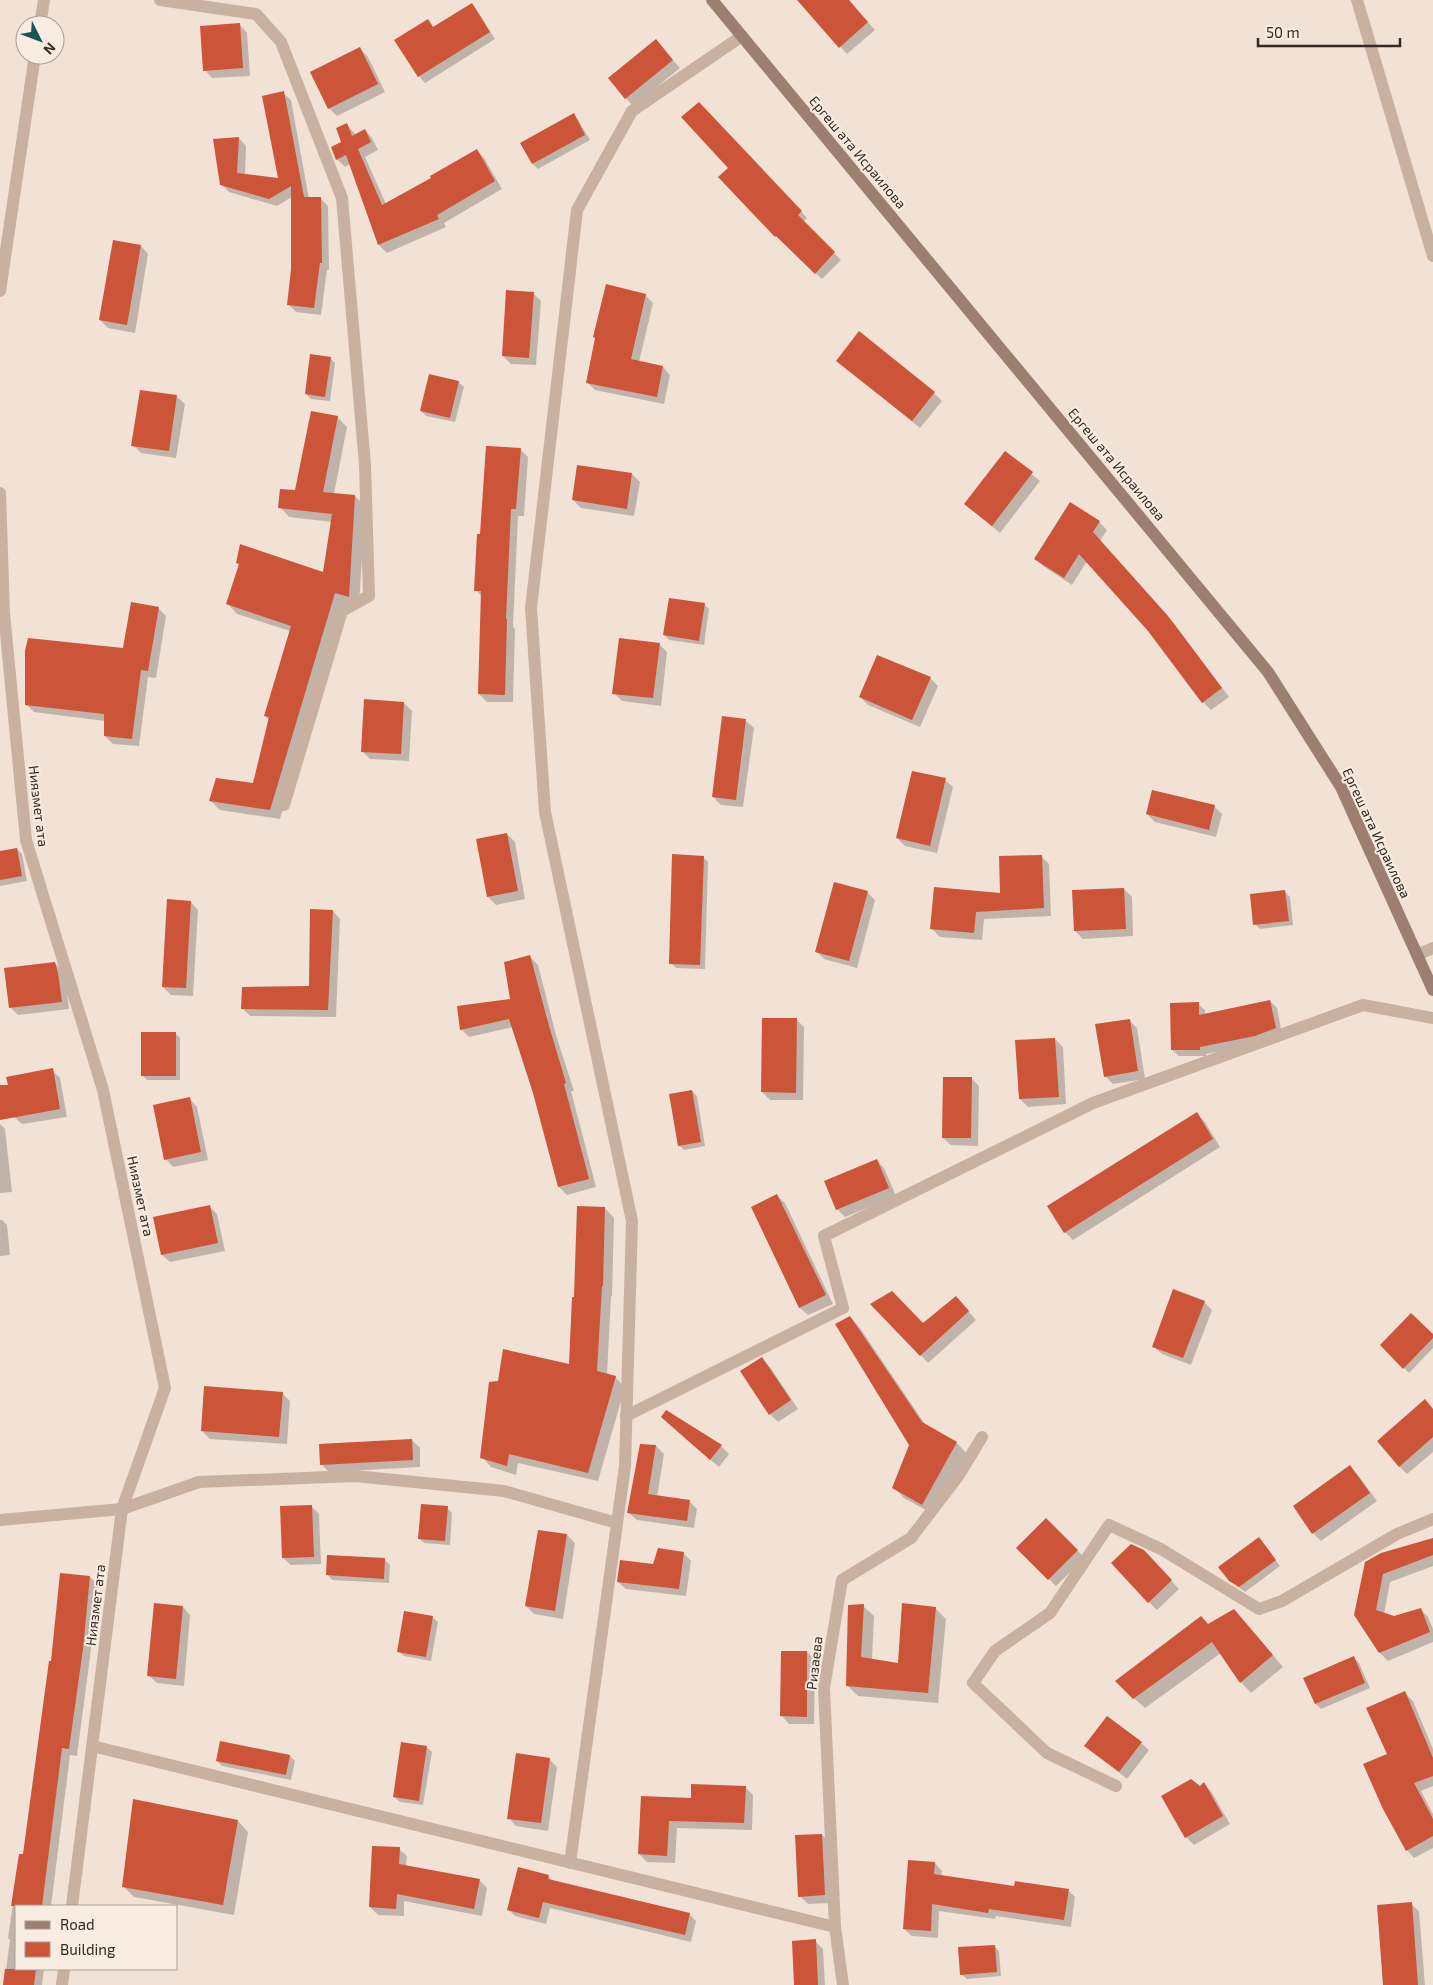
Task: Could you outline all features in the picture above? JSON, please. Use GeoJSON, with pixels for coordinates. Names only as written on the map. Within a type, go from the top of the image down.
{"type":"FeatureCollection","features":[{"type":"Feature","properties":{"kind":"main road","name":"Ергеш ата Исраилова"},"geometry":{"type":"LineString","coordinates":[[712,0],[1268,672],[1341,787],[1433,990]]}},
{"type":"Feature","properties":{"kind":"street"},"geometry":{"type":"LineString","coordinates":[[42,15],[44,0]]}},
{"type":"Feature","properties":{"kind":"street"},"geometry":{"type":"LineString","coordinates":[[160,0],[256,14],[281,42],[342,198],[365,464],[369,596],[342,611],[284,805]]}},
{"type":"Feature","properties":{"kind":"street"},"geometry":{"type":"LineString","coordinates":[[1357,0],[1433,256]]}},
{"type":"Feature","properties":{"kind":"street"},"geometry":{"type":"LineString","coordinates":[[570,1862],[625,1466],[632,1221],[545,812],[531,608],[577,210],[632,111],[742,36]]}},
{"type":"Feature","properties":{"kind":"street"},"geometry":{"type":"LineString","coordinates":[[0,291],[34,65]]}},
{"type":"Feature","properties":{"kind":"street","name":"Ниязмет ата"},"geometry":{"type":"LineString","coordinates":[[0,493],[4,613],[26,840],[103,1090],[166,1388],[122,1509],[72,1905]]}},
{"type":"Feature","properties":{"kind":"street"},"geometry":{"type":"LineString","coordinates":[[1417,955],[1433,948]]}},
{"type":"Feature","properties":{"kind":"street"},"geometry":{"type":"LineString","coordinates":[[626,1416],[844,1308],[824,1236],[987,1154],[1094,1103],[1363,1005],[1433,1018]]}},
{"type":"Feature","properties":{"kind":"street","name":"Ризаева"},"geometry":{"type":"LineString","coordinates":[[843,1985],[835,1927],[824,1688],[842,1580],[911,1538],[959,1475],[982,1438]]}},
{"type":"Feature","properties":{"kind":"street"},"geometry":{"type":"LineString","coordinates":[[0,1520],[122,1509],[199,1482],[355,1476],[504,1491],[617,1523]]}},
{"type":"Feature","properties":{"kind":"street"},"geometry":{"type":"LineString","coordinates":[[1116,1786],[1048,1753],[973,1684],[995,1651],[1050,1613],[1110,1525],[1161,1549],[1260,1609],[1282,1601],[1397,1534],[1433,1519]]}},
{"type":"Feature","properties":{"kind":"street"},"geometry":{"type":"LineString","coordinates":[[92,1746],[835,1927]]}},
{"type":"Feature","properties":{"kind":"street"},"geometry":{"type":"LineString","coordinates":[[62,1985],[64,1970]]}},
{"type":"Feature","properties":{"kind":"building"},"geometry":{"type":"Polygon","coordinates":[[[797,0],[849,0],[868,22],[839,48],[797,0]]]}},
{"type":"Feature","properties":{"kind":"building"},"geometry":{"type":"Polygon","coordinates":[[[472,3],[490,32],[418,77],[394,40],[428,19],[433,27],[472,3]]]}},
{"type":"Feature","properties":{"kind":"building"},"geometry":{"type":"Polygon","coordinates":[[[240,23],[243,68],[203,71],[200,26],[240,23]]]}},
{"type":"Feature","properties":{"kind":"building"},"geometry":{"type":"Polygon","coordinates":[[[656,39],[673,60],[625,99],[608,78],[656,39]]]}},
{"type":"Feature","properties":{"kind":"building"},"geometry":{"type":"Polygon","coordinates":[[[360,47],[378,84],[328,109],[310,72],[360,47]]]}},
{"type":"Feature","properties":{"kind":"building"},"geometry":{"type":"Polygon","coordinates":[[[284,91],[304,197],[321,197],[322,263],[320,263],[314,308],[287,305],[291,269],[291,186],[269,199],[220,185],[213,139],[239,137],[237,173],[278,178],[262,96],[284,91]]]}},
{"type":"Feature","properties":{"kind":"building"},"geometry":{"type":"Polygon","coordinates":[[[699,102],[802,211],[798,215],[835,252],[815,274],[775,237],[718,177],[728,168],[681,117],[699,102]]]}},
{"type":"Feature","properties":{"kind":"building"},"geometry":{"type":"Polygon","coordinates":[[[574,113],[585,135],[532,164],[520,143],[574,113]]]}},
{"type":"Feature","properties":{"kind":"building"},"geometry":{"type":"Polygon","coordinates":[[[347,123],[352,136],[365,129],[371,142],[358,149],[382,205],[431,178],[430,176],[477,149],[495,181],[437,215],[439,219],[378,245],[346,155],[336,160],[331,147],[341,142],[336,128],[347,123]]]}},
{"type":"Feature","properties":{"kind":"building"},"geometry":{"type":"Polygon","coordinates":[[[113,240],[141,245],[127,325],[99,320],[113,240]]]}},
{"type":"Feature","properties":{"kind":"building"},"geometry":{"type":"Polygon","coordinates":[[[606,284],[646,294],[631,359],[663,366],[657,397],[586,383],[595,338],[593,337],[606,284]]]}},
{"type":"Feature","properties":{"kind":"building"},"geometry":{"type":"Polygon","coordinates":[[[506,290],[534,292],[529,358],[502,356],[506,290]]]}},
{"type":"Feature","properties":{"kind":"building"},"geometry":{"type":"Polygon","coordinates":[[[859,331],[935,392],[912,421],[836,361],[859,331]]]}},
{"type":"Feature","properties":{"kind":"building"},"geometry":{"type":"Polygon","coordinates":[[[310,354],[331,357],[325,397],[305,394],[310,354]]]}},
{"type":"Feature","properties":{"kind":"building"},"geometry":{"type":"Polygon","coordinates":[[[429,374],[459,381],[450,418],[420,411],[429,374]]]}},
{"type":"Feature","properties":{"kind":"building"},"geometry":{"type":"Polygon","coordinates":[[[140,390],[177,395],[169,451],[131,446],[140,390]]]}},
{"type":"Feature","properties":{"kind":"building"},"geometry":{"type":"Polygon","coordinates":[[[311,411],[338,416],[323,492],[355,495],[349,597],[335,593],[270,810],[209,801],[216,778],[253,783],[269,717],[264,716],[291,626],[226,604],[239,564],[236,563],[240,544],[323,572],[332,514],[278,508],[280,489],[295,490],[311,411]]]}},
{"type":"Feature","properties":{"kind":"building"},"geometry":{"type":"Polygon","coordinates":[[[486,446],[521,448],[516,509],[511,509],[505,695],[478,694],[481,591],[474,591],[477,534],[480,534],[486,446]]]}},
{"type":"Feature","properties":{"kind":"building"},"geometry":{"type":"Polygon","coordinates":[[[1005,451],[1033,472],[992,526],[964,504],[1005,451]]]}},
{"type":"Feature","properties":{"kind":"building"},"geometry":{"type":"Polygon","coordinates":[[[577,465],[632,473],[627,509],[572,500],[577,465]]]}},
{"type":"Feature","properties":{"kind":"building"},"geometry":{"type":"Polygon","coordinates":[[[1070,502],[1100,521],[1093,532],[1168,616],[1222,688],[1202,703],[1148,631],[1079,554],[1064,578],[1034,559],[1070,502]]]}},
{"type":"Feature","properties":{"kind":"building"},"geometry":{"type":"Polygon","coordinates":[[[669,598],[705,603],[699,641],[663,635],[669,598]]]}},
{"type":"Feature","properties":{"kind":"building"},"geometry":{"type":"Polygon","coordinates":[[[131,602],[159,607],[148,671],[141,670],[132,739],[104,736],[104,714],[25,705],[25,651],[28,638],[123,648],[131,602]]]}},
{"type":"Feature","properties":{"kind":"building"},"geometry":{"type":"Polygon","coordinates":[[[619,638],[660,643],[653,698],[612,694],[619,638]]]}},
{"type":"Feature","properties":{"kind":"building"},"geometry":{"type":"Polygon","coordinates":[[[877,655],[931,677],[912,720],[859,697],[877,655]]]}},
{"type":"Feature","properties":{"kind":"building"},"geometry":{"type":"Polygon","coordinates":[[[364,699],[404,702],[401,754],[361,752],[364,699]]]}},
{"type":"Feature","properties":{"kind":"building"},"geometry":{"type":"Polygon","coordinates":[[[722,716],[746,719],[736,800],[712,797],[722,716]]]}},
{"type":"Feature","properties":{"kind":"building"},"geometry":{"type":"Polygon","coordinates":[[[912,771],[946,778],[930,846],[896,838],[912,771]]]}},
{"type":"Feature","properties":{"kind":"building"},"geometry":{"type":"Polygon","coordinates":[[[1152,790],[1215,805],[1209,830],[1146,814],[1152,790]]]}},
{"type":"Feature","properties":{"kind":"building"},"geometry":{"type":"Polygon","coordinates":[[[507,833],[518,891],[487,897],[476,839],[507,833]]]}},
{"type":"Feature","properties":{"kind":"building"},"geometry":{"type":"Polygon","coordinates":[[[17,848],[22,876],[0,880],[0,851],[17,848]]]}},
{"type":"Feature","properties":{"kind":"building"},"geometry":{"type":"Polygon","coordinates":[[[672,854],[704,856],[700,965],[669,964],[672,854]]]}},
{"type":"Feature","properties":{"kind":"building"},"geometry":{"type":"Polygon","coordinates":[[[1042,855],[1044,908],[976,912],[974,933],[930,929],[934,887],[1000,893],[999,856],[1042,855]]]}},
{"type":"Feature","properties":{"kind":"building"},"geometry":{"type":"Polygon","coordinates":[[[834,882],[868,891],[849,961],[815,952],[834,882]]]}},
{"type":"Feature","properties":{"kind":"building"},"geometry":{"type":"Polygon","coordinates":[[[1124,888],[1126,929],[1074,931],[1072,890],[1124,888]]]}},
{"type":"Feature","properties":{"kind":"building"},"geometry":{"type":"Polygon","coordinates":[[[1285,890],[1289,921],[1253,925],[1250,894],[1285,890]]]}},
{"type":"Feature","properties":{"kind":"building"},"geometry":{"type":"Polygon","coordinates":[[[167,899],[191,901],[186,988],[162,987],[167,899]]]}},
{"type":"Feature","properties":{"kind":"building"},"geometry":{"type":"Polygon","coordinates":[[[310,909],[333,910],[328,1010],[241,1009],[242,987],[309,986],[310,909]]]}},
{"type":"Feature","properties":{"kind":"building"},"geometry":{"type":"Polygon","coordinates":[[[530,955],[566,1083],[564,1084],[589,1179],[558,1187],[533,1093],[509,1019],[460,1030],[457,1006],[510,999],[504,962],[530,955]]]}},
{"type":"Feature","properties":{"kind":"building"},"geometry":{"type":"Polygon","coordinates":[[[55,962],[62,1002],[9,1008],[4,968],[55,962]]]}},
{"type":"Feature","properties":{"kind":"building"},"geometry":{"type":"Polygon","coordinates":[[[1270,1000],[1276,1028],[1255,1036],[1200,1047],[1200,1050],[1171,1050],[1170,1003],[1199,1002],[1199,1015],[1270,1000]]]}},
{"type":"Feature","properties":{"kind":"building"},"geometry":{"type":"Polygon","coordinates":[[[762,1018],[797,1018],[796,1093],[761,1092],[762,1018]]]}},
{"type":"Feature","properties":{"kind":"building"},"geometry":{"type":"Polygon","coordinates":[[[1130,1019],[1138,1071],[1104,1077],[1095,1024],[1130,1019]]]}},
{"type":"Feature","properties":{"kind":"building"},"geometry":{"type":"Polygon","coordinates":[[[141,1032],[176,1032],[176,1076],[141,1076],[141,1032]]]}},
{"type":"Feature","properties":{"kind":"building"},"geometry":{"type":"Polygon","coordinates":[[[1055,1038],[1059,1097],[1019,1099],[1015,1040],[1055,1038]]]}},
{"type":"Feature","properties":{"kind":"building"},"geometry":{"type":"Polygon","coordinates":[[[53,1068],[60,1109],[0,1120],[0,1085],[8,1085],[6,1077],[53,1068]]]}},
{"type":"Feature","properties":{"kind":"building"},"geometry":{"type":"Polygon","coordinates":[[[943,1077],[972,1077],[971,1138],[942,1138],[943,1077]]]}},
{"type":"Feature","properties":{"kind":"building"},"geometry":{"type":"Polygon","coordinates":[[[692,1090],[701,1142],[678,1146],[669,1094],[692,1090]]]}},
{"type":"Feature","properties":{"kind":"building"},"geometry":{"type":"Polygon","coordinates":[[[190,1097],[201,1152],[164,1160],[153,1105],[190,1097]]]}},
{"type":"Feature","properties":{"kind":"building"},"geometry":{"type":"Polygon","coordinates":[[[1197,1112],[1213,1139],[1064,1233],[1047,1206],[1197,1112]]]}},
{"type":"Feature","properties":{"kind":"building"},"geometry":{"type":"Polygon","coordinates":[[[877,1159],[889,1188],[836,1210],[824,1181],[877,1159]]]}},
{"type":"Feature","properties":{"kind":"building"},"geometry":{"type":"Polygon","coordinates":[[[777,1194],[826,1295],[799,1308],[751,1207],[777,1194]]]}},
{"type":"Feature","properties":{"kind":"building"},"geometry":{"type":"Polygon","coordinates":[[[210,1205],[218,1243],[161,1255],[153,1217],[210,1205]]]}},
{"type":"Feature","properties":{"kind":"building"},"geometry":{"type":"Polygon","coordinates":[[[577,1206],[605,1207],[603,1286],[597,1371],[616,1376],[588,1473],[509,1454],[507,1466],[480,1458],[489,1382],[498,1381],[503,1349],[569,1364],[572,1297],[574,1297],[577,1206]]]}},
{"type":"Feature","properties":{"kind":"building"},"geometry":{"type":"Polygon","coordinates":[[[1173,1289],[1205,1301],[1183,1358],[1152,1347],[1173,1289]]]}},
{"type":"Feature","properties":{"kind":"building"},"geometry":{"type":"Polygon","coordinates":[[[892,1291],[923,1323],[956,1296],[969,1311],[920,1356],[870,1304],[892,1291]]]}},
{"type":"Feature","properties":{"kind":"building"},"geometry":{"type":"Polygon","coordinates":[[[1411,1313],[1433,1334],[1433,1338],[1403,1369],[1380,1345],[1411,1313]]]}},
{"type":"Feature","properties":{"kind":"building"},"geometry":{"type":"Polygon","coordinates":[[[850,1316],[922,1422],[957,1442],[922,1505],[892,1488],[909,1445],[835,1324],[850,1316]]]}},
{"type":"Feature","properties":{"kind":"building"},"geometry":{"type":"Polygon","coordinates":[[[762,1357],[791,1400],[769,1415],[740,1371],[762,1357]]]}},
{"type":"Feature","properties":{"kind":"building"},"geometry":{"type":"Polygon","coordinates":[[[204,1386],[283,1392],[279,1437],[201,1431],[204,1386]]]}},
{"type":"Feature","properties":{"kind":"building"},"geometry":{"type":"Polygon","coordinates":[[[1425,1399],[1433,1409],[1433,1437],[1399,1467],[1377,1441],[1425,1399]]]}},
{"type":"Feature","properties":{"kind":"building"},"geometry":{"type":"Polygon","coordinates":[[[666,1410],[722,1445],[710,1460],[661,1417],[666,1410]]]}},
{"type":"Feature","properties":{"kind":"building"},"geometry":{"type":"Polygon","coordinates":[[[412,1439],[413,1460],[320,1465],[319,1444],[412,1439]]]}},
{"type":"Feature","properties":{"kind":"building"},"geometry":{"type":"Polygon","coordinates":[[[640,1444],[656,1445],[648,1494],[690,1500],[687,1521],[627,1513],[640,1444]]]}},
{"type":"Feature","properties":{"kind":"building"},"geometry":{"type":"Polygon","coordinates":[[[1350,1465],[1370,1493],[1312,1534],[1293,1506],[1350,1465]]]}},
{"type":"Feature","properties":{"kind":"building"},"geometry":{"type":"Polygon","coordinates":[[[421,1504],[448,1506],[445,1541],[418,1539],[421,1504]]]}},
{"type":"Feature","properties":{"kind":"building"},"geometry":{"type":"Polygon","coordinates":[[[312,1505],[314,1557],[282,1558],[280,1506],[312,1505]]]}},
{"type":"Feature","properties":{"kind":"building"},"geometry":{"type":"Polygon","coordinates":[[[1046,1518],[1078,1550],[1048,1580],[1016,1548],[1046,1518]]]}},
{"type":"Feature","properties":{"kind":"building"},"geometry":{"type":"Polygon","coordinates":[[[538,1530],[567,1534],[555,1611],[525,1606],[538,1530]]]}},
{"type":"Feature","properties":{"kind":"building"},"geometry":{"type":"Polygon","coordinates":[[[1259,1537],[1276,1560],[1239,1587],[1229,1581],[1218,1567],[1259,1537]]]}},
{"type":"Feature","properties":{"kind":"building"},"geometry":{"type":"Polygon","coordinates":[[[1433,1538],[1433,1555],[1383,1574],[1376,1610],[1394,1616],[1421,1608],[1430,1632],[1379,1653],[1354,1615],[1365,1562],[1381,1553],[1433,1538]]]}},
{"type":"Feature","properties":{"kind":"building"},"geometry":{"type":"Polygon","coordinates":[[[1131,1544],[1144,1550],[1172,1580],[1148,1603],[1111,1563],[1131,1544]]]}},
{"type":"Feature","properties":{"kind":"building"},"geometry":{"type":"Polygon","coordinates":[[[658,1548],[684,1552],[679,1589],[617,1582],[620,1560],[653,1564],[658,1548]]]}},
{"type":"Feature","properties":{"kind":"building"},"geometry":{"type":"Polygon","coordinates":[[[327,1555],[385,1558],[384,1579],[326,1575],[327,1555]]]}},
{"type":"Feature","properties":{"kind":"building"},"geometry":{"type":"Polygon","coordinates":[[[60,1573],[90,1576],[83,1649],[69,1749],[62,1748],[42,1905],[11,1906],[19,1854],[23,1854],[49,1661],[51,1661],[60,1573]]]}},
{"type":"Feature","properties":{"kind":"building"},"geometry":{"type":"Polygon","coordinates":[[[154,1603],[183,1606],[176,1679],[147,1676],[154,1603]]]}},
{"type":"Feature","properties":{"kind":"building"},"geometry":{"type":"Polygon","coordinates":[[[902,1603],[936,1607],[928,1693],[846,1686],[848,1605],[864,1604],[861,1657],[898,1663],[902,1603]]]}},
{"type":"Feature","properties":{"kind":"building"},"geometry":{"type":"Polygon","coordinates":[[[1234,1609],[1273,1655],[1240,1683],[1212,1642],[1133,1699],[1115,1681],[1201,1616],[1208,1624],[1234,1609]]]}},
{"type":"Feature","properties":{"kind":"building"},"geometry":{"type":"Polygon","coordinates":[[[404,1611],[433,1616],[426,1657],[397,1652],[404,1611]]]}},
{"type":"Feature","properties":{"kind":"building"},"geometry":{"type":"Polygon","coordinates":[[[781,1651],[807,1651],[807,1717],[780,1716],[781,1651]]]}},
{"type":"Feature","properties":{"kind":"building"},"geometry":{"type":"Polygon","coordinates":[[[1354,1656],[1365,1683],[1315,1704],[1303,1678],[1354,1656]]]}},
{"type":"Feature","properties":{"kind":"building"},"geometry":{"type":"Polygon","coordinates":[[[1405,1691],[1433,1758],[1433,1776],[1414,1783],[1433,1819],[1433,1836],[1406,1851],[1383,1809],[1363,1764],[1387,1754],[1366,1708],[1405,1691]]]}},
{"type":"Feature","properties":{"kind":"building"},"geometry":{"type":"Polygon","coordinates":[[[1107,1716],[1142,1742],[1119,1772],[1084,1746],[1107,1716]]]}},
{"type":"Feature","properties":{"kind":"building"},"geometry":{"type":"Polygon","coordinates":[[[220,1741],[290,1755],[286,1775],[216,1761],[220,1741]]]}},
{"type":"Feature","properties":{"kind":"building"},"geometry":{"type":"Polygon","coordinates":[[[401,1742],[427,1746],[419,1801],[393,1797],[401,1742]]]}},
{"type":"Feature","properties":{"kind":"building"},"geometry":{"type":"Polygon","coordinates":[[[516,1753],[550,1758],[541,1823],[507,1819],[516,1753]]]}},
{"type":"Feature","properties":{"kind":"building"},"geometry":{"type":"Polygon","coordinates":[[[1191,1779],[1200,1786],[1204,1782],[1223,1816],[1185,1838],[1161,1796],[1191,1779]]]}},
{"type":"Feature","properties":{"kind":"building"},"geometry":{"type":"Polygon","coordinates":[[[691,1784],[746,1786],[744,1823],[669,1821],[667,1856],[638,1854],[641,1796],[691,1798],[691,1784]]]}},
{"type":"Feature","properties":{"kind":"building"},"geometry":{"type":"Polygon","coordinates":[[[133,1799],[238,1820],[223,1905],[122,1887],[133,1799]]]}},
{"type":"Feature","properties":{"kind":"building"},"geometry":{"type":"Polygon","coordinates":[[[822,1834],[825,1895],[798,1897],[795,1835],[822,1834]]]}},
{"type":"Feature","properties":{"kind":"building"},"geometry":{"type":"Polygon","coordinates":[[[372,1846],[400,1847],[399,1864],[480,1879],[474,1909],[397,1894],[396,1909],[369,1907],[372,1846]]]}},
{"type":"Feature","properties":{"kind":"building"},"geometry":{"type":"Polygon","coordinates":[[[908,1860],[935,1862],[934,1874],[1014,1886],[1015,1881],[1069,1889],[1064,1920],[989,1909],[988,1913],[932,1904],[931,1931],[903,1929],[908,1860]]]}},
{"type":"Feature","properties":{"kind":"building"},"geometry":{"type":"Polygon","coordinates":[[[518,1867],[549,1875],[548,1879],[690,1913],[685,1935],[543,1902],[539,1918],[507,1910],[518,1867]]]}},
{"type":"Feature","properties":{"kind":"building"},"geometry":{"type":"Polygon","coordinates":[[[1412,1902],[1418,1985],[1383,1985],[1377,1905],[1412,1902]]]}},
{"type":"Feature","properties":{"kind":"building"},"geometry":{"type":"Polygon","coordinates":[[[816,1939],[818,1985],[794,1985],[792,1941],[816,1939]]]}},
{"type":"Feature","properties":{"kind":"building"},"geometry":{"type":"Polygon","coordinates":[[[995,1945],[997,1972],[960,1975],[958,1947],[995,1945]]]}},
{"type":"Feature","properties":{"kind":"building"},"geometry":{"type":"Polygon","coordinates":[[[5,1969],[36,1970],[34,1985],[3,1985],[5,1969]]]}}]}
